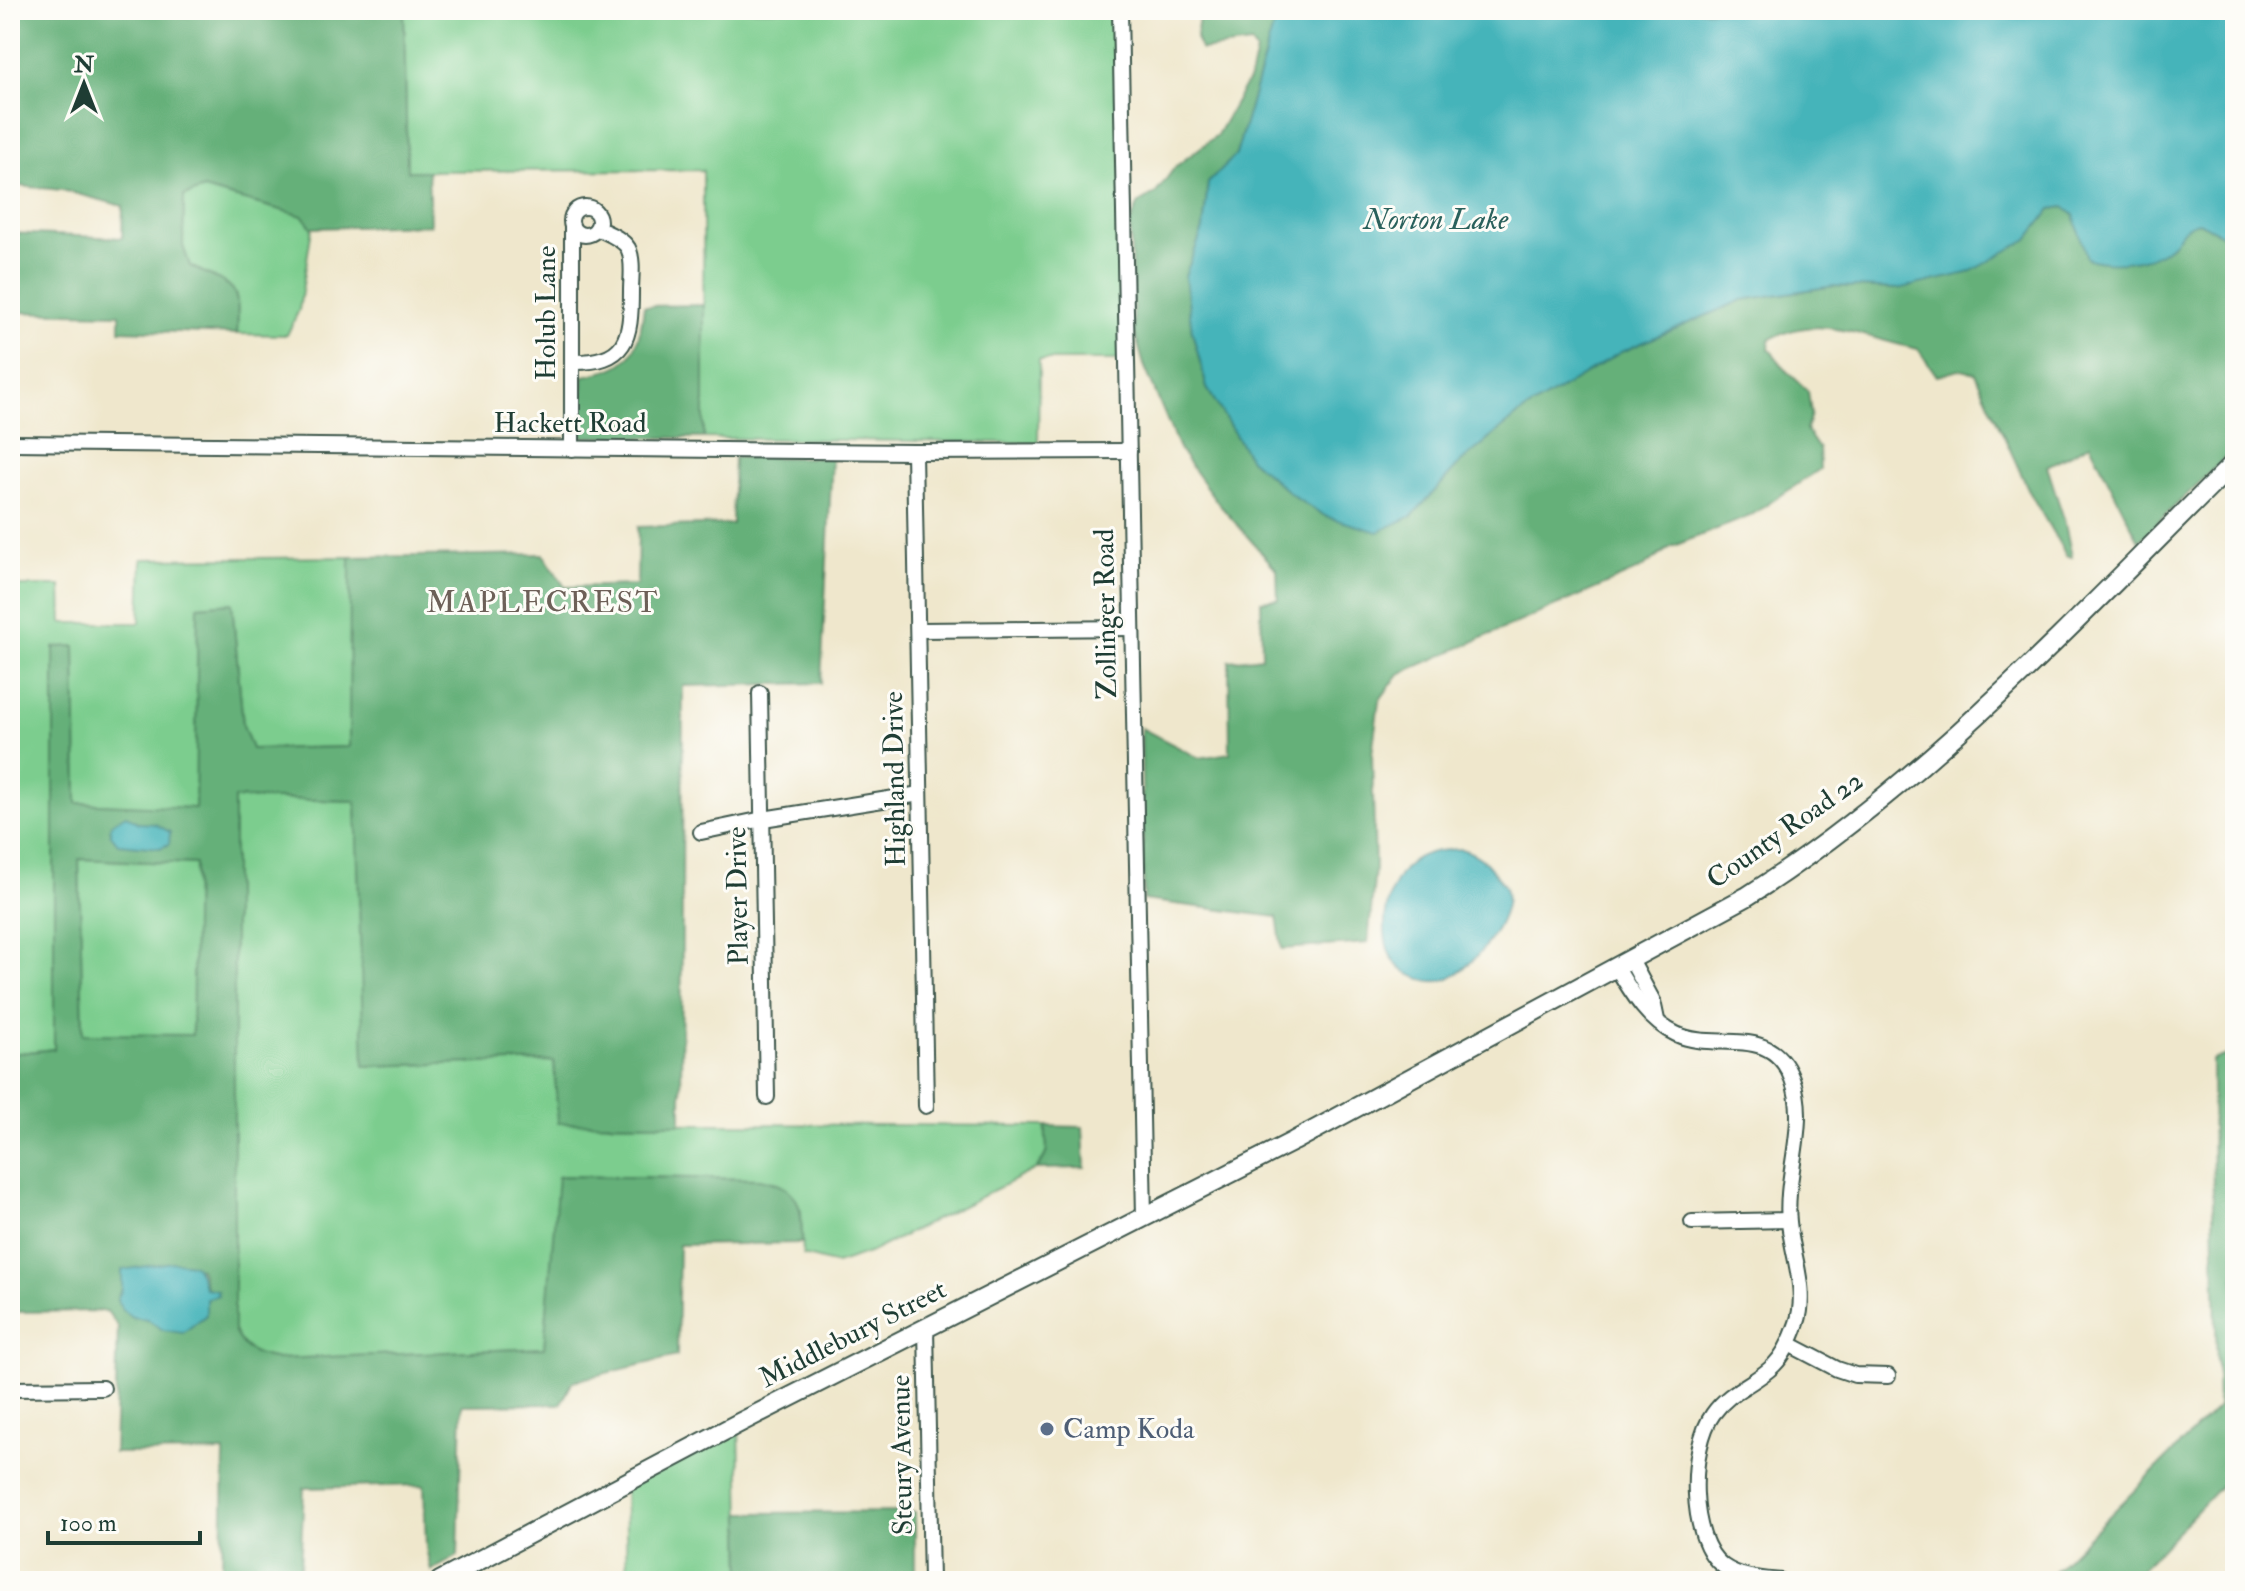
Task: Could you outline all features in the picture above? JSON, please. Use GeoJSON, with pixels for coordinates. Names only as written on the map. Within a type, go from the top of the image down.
{"type":"FeatureCollection","features":[{"type":"Feature","properties":{"kind":"main road","name":"County Road 22"},"geometry":{"type":"LineString","coordinates":[[1294,1141],[1624,964],[1778,877],[1885,794],[1948,740],[2235,462]]}},
{"type":"Feature","properties":{"kind":"main road","name":"Middlebury Street"},"geometry":{"type":"LineString","coordinates":[[440,1581],[466,1574],[926,1328],[1294,1141]]}},
{"type":"Feature","properties":{"kind":"street","name":"Zollinger Road"},"geometry":{"type":"LineString","coordinates":[[1120,10],[1144,1217]]}},
{"type":"Feature","properties":{"kind":"street"},"geometry":{"type":"LineString","coordinates":[[585,207],[597,213],[599,221],[592,233],[583,235],[572,226],[574,213],[585,207]]}},
{"type":"Feature","properties":{"kind":"street","name":"Holub Lane"},"geometry":{"type":"LineString","coordinates":[[572,226],[572,449]]}},
{"type":"Feature","properties":{"kind":"street"},"geometry":{"type":"LineString","coordinates":[[572,362],[603,360],[624,342],[630,331],[631,256],[625,244],[597,228]]}},
{"type":"Feature","properties":{"kind":"street","name":"Hackett Road"},"geometry":{"type":"LineString","coordinates":[[10,443],[914,452],[1129,451]]}},
{"type":"Feature","properties":{"kind":"street","name":"Highland Drive"},"geometry":{"type":"LineString","coordinates":[[914,452],[926,1106]]}},
{"type":"Feature","properties":{"kind":"street"},"geometry":{"type":"LineString","coordinates":[[919,630],[1132,628]]}},
{"type":"Feature","properties":{"kind":"street","name":"Player Drive"},"geometry":{"type":"LineString","coordinates":[[760,693],[767,1097]]}},
{"type":"Feature","properties":{"kind":"street"},"geometry":{"type":"LineString","coordinates":[[701,832],[920,794]]}},
{"type":"Feature","properties":{"kind":"street"},"geometry":{"type":"LineString","coordinates":[[1624,964],[1641,1008],[1672,1032],[1697,1041],[1738,1040],[1752,1043],[1776,1056],[1791,1074],[1800,1111],[1788,1220],[1801,1305],[1798,1320],[1789,1344],[1774,1365],[1736,1389],[1714,1412],[1700,1442],[1697,1469],[1700,1531],[1711,1554],[1735,1572],[1751,1578],[1781,1581]]}},
{"type":"Feature","properties":{"kind":"street"},"geometry":{"type":"LineString","coordinates":[[1692,1222],[1788,1220]]}},
{"type":"Feature","properties":{"kind":"street","name":"Steury Avenue"},"geometry":{"type":"LineString","coordinates":[[926,1328],[931,1581]]}},
{"type":"Feature","properties":{"kind":"street"},"geometry":{"type":"LineString","coordinates":[[1789,1344],[1855,1375],[1888,1376]]}},
{"type":"Feature","properties":{"kind":"street"},"geometry":{"type":"LineString","coordinates":[[10,1389],[103,1388]]}},
{"type":"Feature","properties":{"kind":"green space"},"geometry":{"type":"Polygon","coordinates":[[[10,10],[404,10],[407,171],[428,171],[430,225],[312,228],[303,216],[204,189],[184,196],[183,246],[190,266],[232,289],[237,305],[237,334],[120,330],[120,314],[10,312],[10,233],[122,238],[123,206],[62,190],[10,185],[10,10]]]}},
{"type":"Feature","properties":{"kind":"green space"},"geometry":{"type":"Polygon","coordinates":[[[404,10],[1120,10],[1122,360],[1039,360],[1038,443],[704,438],[703,170],[407,171],[404,10]]]}},
{"type":"Feature","properties":{"kind":"green space"},"geometry":{"type":"Polygon","coordinates":[[[1200,10],[1278,10],[1236,155],[1208,183],[1203,229],[1185,276],[1192,331],[1207,388],[1250,459],[1297,499],[1327,517],[1412,516],[1461,462],[1518,415],[1621,352],[1742,300],[1834,286],[1898,289],[2028,239],[2051,209],[2065,207],[2074,215],[2087,257],[2170,247],[2186,225],[2199,222],[2225,236],[2235,234],[2235,448],[2139,541],[2090,444],[2047,466],[2064,519],[2072,557],[2067,557],[2030,493],[1975,373],[1962,369],[1937,376],[1918,349],[1844,330],[1808,328],[1789,331],[1770,339],[1769,349],[1808,391],[1811,414],[1806,430],[1819,449],[1820,469],[1750,516],[1671,547],[1639,570],[1399,674],[1379,701],[1372,754],[1375,869],[1368,943],[1282,949],[1277,917],[1144,900],[1141,728],[1199,758],[1230,753],[1229,661],[1262,657],[1261,601],[1278,599],[1277,570],[1218,503],[1180,451],[1144,365],[1134,330],[1130,223],[1139,203],[1156,193],[1175,167],[1217,135],[1251,75],[1256,51],[1251,44],[1201,50],[1196,38],[1200,10]]]}},
{"type":"Feature","properties":{"kind":"green space"},"geometry":{"type":"Polygon","coordinates":[[[204,189],[303,216],[312,228],[299,310],[287,335],[237,334],[237,304],[232,288],[190,266],[183,246],[184,196],[204,189]]]}},
{"type":"Feature","properties":{"kind":"green space"},"geometry":{"type":"Polygon","coordinates":[[[704,305],[704,438],[582,437],[583,376],[612,368],[630,356],[639,336],[644,306],[704,305]]]}},
{"type":"Feature","properties":{"kind":"green space"},"geometry":{"type":"Polygon","coordinates":[[[734,457],[832,458],[821,683],[683,686],[681,1124],[558,1123],[554,1061],[364,1066],[356,801],[234,798],[234,1331],[242,1344],[252,1351],[278,1359],[544,1348],[558,1176],[759,1179],[773,1182],[791,1192],[796,1199],[802,1243],[679,1245],[677,1356],[573,1381],[561,1404],[462,1405],[458,1556],[431,1571],[426,1548],[424,1485],[304,1488],[300,1569],[222,1571],[224,1452],[114,1453],[118,1327],[107,1311],[10,1312],[10,1054],[54,1049],[54,647],[75,646],[77,803],[195,808],[198,606],[232,603],[243,725],[252,749],[349,747],[350,557],[543,554],[565,587],[637,585],[638,527],[732,524],[734,457]],[[79,859],[83,1034],[192,1035],[195,864],[79,859]],[[200,1268],[122,1289],[117,1299],[132,1317],[147,1319],[163,1330],[192,1325],[206,1315],[206,1299],[217,1290],[206,1288],[200,1268]]]}},
{"type":"Feature","properties":{"kind":"green space"},"geometry":{"type":"Polygon","coordinates":[[[350,557],[350,747],[252,749],[243,725],[232,603],[198,606],[196,809],[77,803],[75,647],[54,647],[54,1049],[10,1054],[10,586],[61,586],[62,623],[140,623],[142,559],[350,557]]]}},
{"type":"Feature","properties":{"kind":"green space"},"geometry":{"type":"Polygon","coordinates":[[[234,798],[356,801],[365,1066],[554,1061],[559,1123],[1046,1126],[1045,1156],[1036,1169],[869,1253],[836,1264],[803,1255],[801,1210],[778,1183],[759,1179],[559,1176],[544,1348],[278,1359],[257,1354],[242,1344],[234,1331],[234,798]]]}},
{"type":"Feature","properties":{"kind":"green space"},"geometry":{"type":"Polygon","coordinates":[[[79,859],[195,864],[193,1035],[83,1035],[79,859]]]}},
{"type":"Feature","properties":{"kind":"green space"},"geometry":{"type":"Polygon","coordinates":[[[2235,1052],[2235,1471],[2130,1581],[2044,1581],[2218,1407],[2212,1060],[2235,1052]]]}},
{"type":"Feature","properties":{"kind":"green space"},"geometry":{"type":"Polygon","coordinates":[[[1046,1126],[1083,1127],[1085,1168],[1036,1169],[1047,1152],[1046,1126]]]}},
{"type":"Feature","properties":{"kind":"green space"},"geometry":{"type":"Polygon","coordinates":[[[739,1423],[742,1581],[627,1581],[625,1483],[739,1423]]]}},
{"type":"Feature","properties":{"kind":"green space"},"geometry":{"type":"Polygon","coordinates":[[[915,1512],[915,1581],[742,1581],[741,1513],[915,1512]]]}},
{"type":"Feature","properties":{"kind":"water","name":"Norton Lake"},"geometry":{"type":"Polygon","coordinates":[[[1278,10],[2235,10],[2235,234],[2225,236],[2199,222],[2185,228],[2171,245],[2154,255],[2131,261],[2096,261],[2087,258],[2074,215],[2064,207],[2051,209],[2028,239],[1968,273],[1898,289],[1834,286],[1742,300],[1621,352],[1518,415],[1461,462],[1412,516],[1378,532],[1327,517],[1297,499],[1250,459],[1207,388],[1192,331],[1185,276],[1203,229],[1208,183],[1236,155],[1278,10]]]}},
{"type":"Feature","properties":{"kind":"water"},"geometry":{"type":"Polygon","coordinates":[[[126,815],[139,823],[155,824],[170,832],[169,844],[160,848],[118,844],[110,834],[111,824],[126,815]]]}},
{"type":"Feature","properties":{"kind":"water"},"geometry":{"type":"Polygon","coordinates":[[[1461,849],[1484,861],[1502,882],[1507,900],[1504,914],[1488,943],[1464,968],[1440,981],[1419,978],[1401,969],[1392,959],[1385,931],[1389,901],[1401,874],[1420,856],[1461,849]]]}},
{"type":"Feature","properties":{"kind":"water"},"geometry":{"type":"Polygon","coordinates":[[[172,1262],[196,1266],[205,1288],[217,1290],[218,1295],[206,1299],[206,1315],[183,1333],[163,1330],[147,1319],[132,1317],[122,1310],[117,1299],[122,1289],[122,1270],[172,1262]]]}},
{"type":"Feature","properties":{"kind":"place","name":"Camp Koda"},"geometry":{"type":"Point","coordinates":[1047,1429]}},
{"type":"Feature","properties":{"kind":"district","name":"MAPLECREST"},"geometry":{"type":"Point","coordinates":[543,602]}}]}
